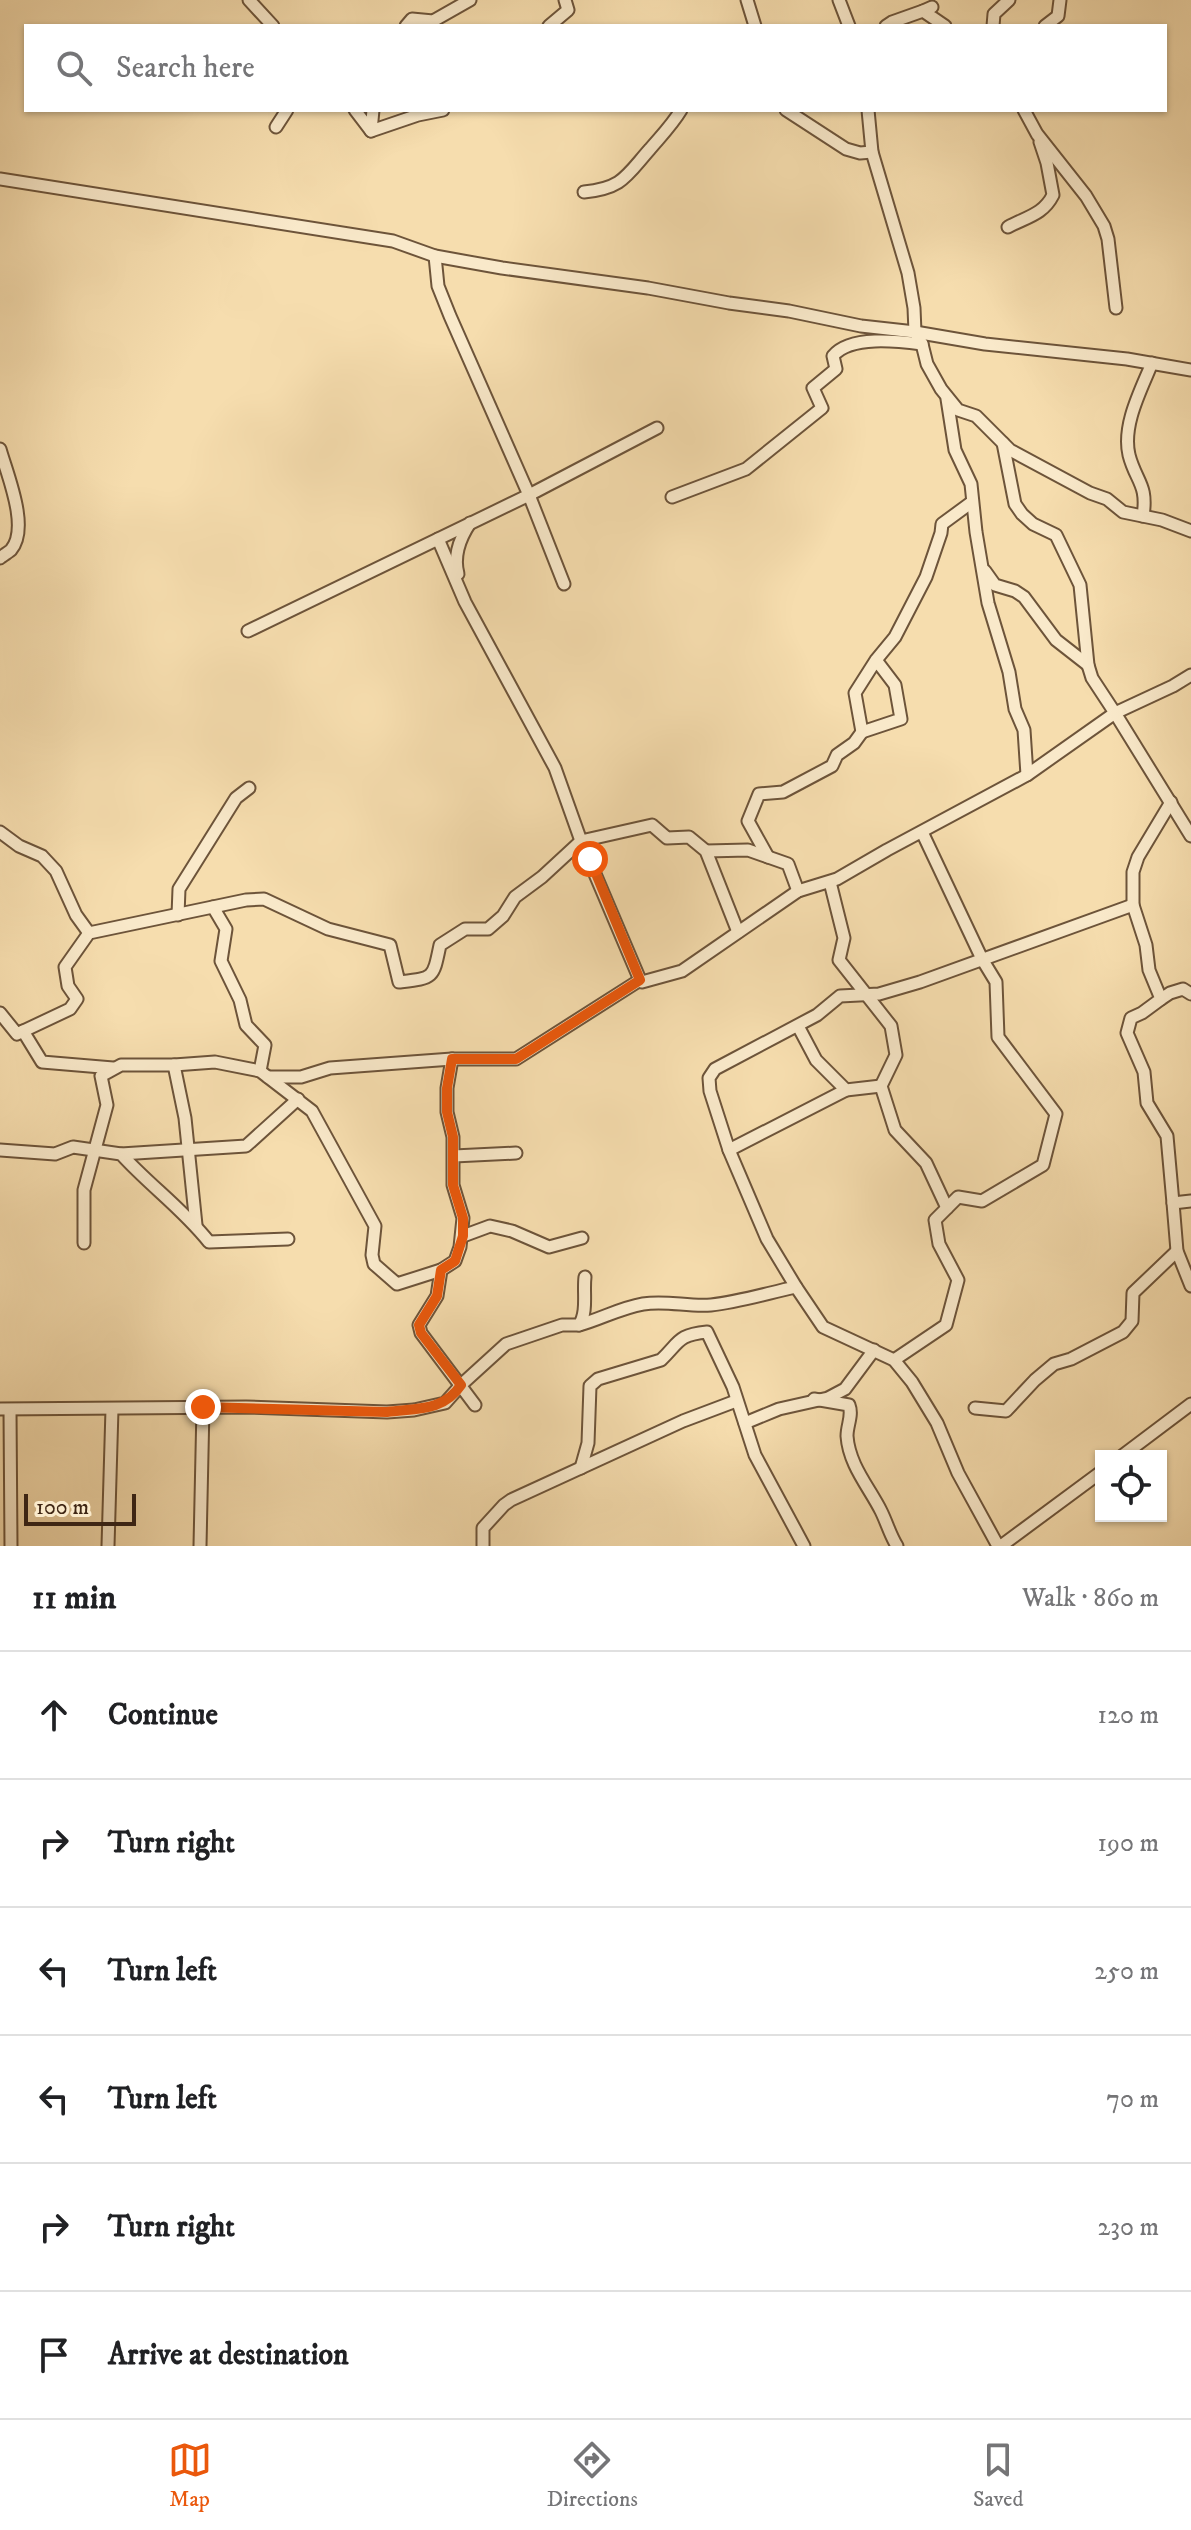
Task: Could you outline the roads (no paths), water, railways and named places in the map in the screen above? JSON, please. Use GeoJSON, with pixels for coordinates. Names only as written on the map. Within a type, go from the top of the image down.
{"type":"FeatureCollection","features":[{"type":"Feature","properties":{"kind":"street"},"geometry":{"type":"LineString","coordinates":[[249,0],[271,24]]}},
{"type":"Feature","properties":{"kind":"street"},"geometry":{"type":"LineString","coordinates":[[408,24],[412,19],[433,21],[470,0]]}},
{"type":"Feature","properties":{"kind":"street"},"geometry":{"type":"LineString","coordinates":[[551,24],[568,10],[565,0]]}},
{"type":"Feature","properties":{"kind":"street"},"geometry":{"type":"LineString","coordinates":[[747,0],[754,24]]}},
{"type":"Feature","properties":{"kind":"street"},"geometry":{"type":"LineString","coordinates":[[839,0],[848,24]]}},
{"type":"Feature","properties":{"kind":"street"},"geometry":{"type":"LineString","coordinates":[[993,24],[994,14],[1009,0]]}},
{"type":"Feature","properties":{"kind":"street"},"geometry":{"type":"LineString","coordinates":[[1048,24],[1058,16],[1060,0]]}},
{"type":"Feature","properties":{"kind":"street"},"geometry":{"type":"LineString","coordinates":[[889,24],[928,9],[943,24]]}},
{"type":"Feature","properties":{"kind":"street"},"geometry":{"type":"LineString","coordinates":[[276,127],[286,112]]}},
{"type":"Feature","properties":{"kind":"street"},"geometry":{"type":"LineString","coordinates":[[357,112],[371,131]]}},
{"type":"Feature","properties":{"kind":"street"},"geometry":{"type":"LineString","coordinates":[[371,131],[373,112]]}},
{"type":"Feature","properties":{"kind":"street"},"geometry":{"type":"LineString","coordinates":[[371,131],[433,112]]}},
{"type":"Feature","properties":{"kind":"street"},"geometry":{"type":"LineString","coordinates":[[584,192],[599,191],[617,184],[635,169],[680,112]]}},
{"type":"Feature","properties":{"kind":"street"},"geometry":{"type":"LineString","coordinates":[[789,112],[846,149],[872,152]]}},
{"type":"Feature","properties":{"kind":"street"},"geometry":{"type":"LineString","coordinates":[[868,112],[872,152],[908,273],[915,332],[927,364],[947,398],[958,410],[976,416],[1010,450],[1107,499],[1123,512],[1191,531]]}},
{"type":"Feature","properties":{"kind":"street"},"geometry":{"type":"LineString","coordinates":[[1008,227],[1036,215],[1053,195],[1047,163],[1025,112]]}},
{"type":"Feature","properties":{"kind":"street"},"geometry":{"type":"LineString","coordinates":[[1037,134],[1086,196],[1104,226],[1116,308]]}},
{"type":"Feature","properties":{"kind":"street"},"geometry":{"type":"LineString","coordinates":[[0,179],[393,241],[435,256],[789,311],[861,326],[985,344],[1090,354],[1191,370]]}},
{"type":"Feature","properties":{"kind":"street"},"geometry":{"type":"LineString","coordinates":[[435,256],[438,286],[529,495],[564,584]]}},
{"type":"Feature","properties":{"kind":"street"},"geometry":{"type":"LineString","coordinates":[[672,497],[746,469],[822,408],[813,388],[836,369],[833,356],[837,351],[877,339],[922,344]]}},
{"type":"Feature","properties":{"kind":"street"},"geometry":{"type":"LineString","coordinates":[[1143,516],[1144,489],[1127,441],[1132,416],[1152,363]]}},
{"type":"Feature","properties":{"kind":"street"},"geometry":{"type":"LineString","coordinates":[[947,398],[955,450],[971,484],[988,603],[1006,661],[1015,709],[1024,730],[1027,775]]}},
{"type":"Feature","properties":{"kind":"street"},"geometry":{"type":"LineString","coordinates":[[248,631],[529,495],[657,428]]}},
{"type":"Feature","properties":{"kind":"street"},"geometry":{"type":"LineString","coordinates":[[1002,442],[1015,504],[1033,524],[1056,535],[1080,585],[1088,665],[1095,685],[1191,836]]}},
{"type":"Feature","properties":{"kind":"street"},"geometry":{"type":"LineString","coordinates":[[0,449],[19,518],[18,537],[12,549],[0,558]]}},
{"type":"Feature","properties":{"kind":"street"},"geometry":{"type":"LineString","coordinates":[[862,732],[855,693],[895,637],[926,577],[942,524],[972,502]]}},
{"type":"Feature","properties":{"kind":"street"},"geometry":{"type":"LineString","coordinates":[[465,602],[455,565],[460,539],[470,522]]}},
{"type":"Feature","properties":{"kind":"street"},"geometry":{"type":"LineString","coordinates":[[438,539],[465,602],[555,768],[581,841],[640,980]]}},
{"type":"Feature","properties":{"kind":"street"},"geometry":{"type":"LineString","coordinates":[[982,567],[995,585],[1024,597],[1056,640],[1088,665]]}},
{"type":"Feature","properties":{"kind":"street"},"geometry":{"type":"LineString","coordinates":[[768,857],[748,821],[759,794],[783,792],[832,766],[837,755],[854,743],[862,732],[901,719],[895,685],[876,660]]}},
{"type":"Feature","properties":{"kind":"street"},"geometry":{"type":"LineString","coordinates":[[84,1243],[84,1190],[107,1105],[101,1076],[115,1068],[121,1065],[215,1062],[264,1074],[301,1077],[330,1068],[452,1059],[516,1059],[640,980],[682,971],[798,891],[830,882],[1027,775],[1115,713],[1191,675]]}},
{"type":"Feature","properties":{"kind":"street"},"geometry":{"type":"LineString","coordinates":[[178,915],[179,889],[236,798],[249,788]]}},
{"type":"Feature","properties":{"kind":"street"},"geometry":{"type":"LineString","coordinates":[[1161,999],[1149,970],[1143,931],[1133,905],[1133,872],[1138,857],[1171,802]]}},
{"type":"Feature","properties":{"kind":"street"},"geometry":{"type":"LineString","coordinates":[[0,1013],[17,1034],[70,1009],[77,999],[68,986],[65,967],[89,933],[264,899],[328,929],[390,945],[399,982],[426,979],[434,972],[440,945],[465,929],[488,929],[503,916],[515,897],[581,841],[652,825],[667,838],[689,837],[706,851],[738,932]]}},
{"type":"Feature","properties":{"kind":"street"},"geometry":{"type":"LineString","coordinates":[[0,832],[19,846],[42,856],[56,871],[76,915],[89,933]]}},
{"type":"Feature","properties":{"kind":"street"},"geometry":{"type":"LineString","coordinates":[[894,1360],[946,1325],[958,1280],[939,1244],[935,1220],[958,1197],[982,1201],[1043,1165],[1056,1114],[998,1037],[996,982],[922,832]]}},
{"type":"Feature","properties":{"kind":"street"},"geometry":{"type":"LineString","coordinates":[[706,851],[748,850],[788,864],[798,891]]}},
{"type":"Feature","properties":{"kind":"street"},"geometry":{"type":"LineString","coordinates":[[830,882],[844,938],[839,960],[891,1026],[896,1055],[881,1086],[895,1130],[926,1163],[947,1208]]}},
{"type":"Feature","properties":{"kind":"street"},"geometry":{"type":"LineString","coordinates":[[1095,1476],[1000,1546],[958,1473],[937,1423],[912,1382],[894,1360],[823,1327],[796,1287],[767,1239],[729,1150],[710,1091],[709,1078],[715,1069],[817,1015],[840,996],[879,994],[920,982],[1133,905]]}},
{"type":"Feature","properties":{"kind":"street"},"geometry":{"type":"LineString","coordinates":[[213,907],[226,929],[221,961],[240,1000],[246,1025],[265,1045],[264,1074]]}},
{"type":"Feature","properties":{"kind":"street"},"geometry":{"type":"LineString","coordinates":[[1191,994],[1183,989],[1170,993],[1131,1018],[1127,1033],[1144,1072],[1147,1103],[1167,1136],[1177,1251],[1191,1286]]}},
{"type":"Feature","properties":{"kind":"street"},"geometry":{"type":"LineString","coordinates":[[798,1026],[816,1060],[846,1090]]}},
{"type":"Feature","properties":{"kind":"street"},"geometry":{"type":"LineString","coordinates":[[23,1031],[42,1062],[115,1068]]}},
{"type":"Feature","properties":{"kind":"street"},"geometry":{"type":"LineString","coordinates":[[264,1074],[312,1111],[375,1226],[374,1264],[397,1284],[441,1270],[455,1261],[463,1236],[463,1218],[453,1185],[453,1137],[447,1112],[452,1059]]}},
{"type":"Feature","properties":{"kind":"street"},"geometry":{"type":"LineString","coordinates":[[174,1065],[185,1118],[196,1225]]}},
{"type":"Feature","properties":{"kind":"street"},"geometry":{"type":"LineString","coordinates":[[729,1150],[846,1090],[881,1086]]}},
{"type":"Feature","properties":{"kind":"street"},"geometry":{"type":"LineString","coordinates":[[0,1150],[55,1154],[73,1147],[121,1154],[246,1146],[298,1099]]}},
{"type":"Feature","properties":{"kind":"street"},"geometry":{"type":"LineString","coordinates":[[454,1156],[516,1153]]}},
{"type":"Feature","properties":{"kind":"street"},"geometry":{"type":"LineString","coordinates":[[121,1154],[142,1177],[177,1205],[209,1242],[288,1239]]}},
{"type":"Feature","properties":{"kind":"street"},"geometry":{"type":"LineString","coordinates":[[1173,1203],[1191,1201]]}},
{"type":"Feature","properties":{"kind":"street"},"geometry":{"type":"LineString","coordinates":[[463,1236],[490,1226],[512,1231],[549,1247],[582,1238]]}},
{"type":"Feature","properties":{"kind":"street"},"geometry":{"type":"LineString","coordinates":[[975,1408],[1006,1411],[1054,1364],[1071,1359],[1123,1332],[1132,1321],[1133,1293],[1177,1251]]}},
{"type":"Feature","properties":{"kind":"street"},"geometry":{"type":"LineString","coordinates":[[441,1270],[437,1296],[419,1325],[421,1333],[475,1405]]}},
{"type":"Feature","properties":{"kind":"street"},"geometry":{"type":"LineString","coordinates":[[579,1325],[585,1312],[585,1277]]}},
{"type":"Feature","properties":{"kind":"street"},"geometry":{"type":"LineString","coordinates":[[11,1546],[5,1491],[5,1409],[203,1407],[414,1410],[445,1403],[506,1344],[562,1325],[600,1320],[622,1308],[645,1304],[709,1305],[796,1287]]}},
{"type":"Feature","properties":{"kind":"street"},"geometry":{"type":"LineString","coordinates":[[581,1468],[588,1443],[590,1386],[598,1379],[661,1360],[670,1347],[683,1337],[707,1332],[733,1387],[755,1455],[804,1546]]}},
{"type":"Feature","properties":{"kind":"street"},"geometry":{"type":"LineString","coordinates":[[745,1423],[779,1409],[828,1398],[845,1389],[874,1350]]}},
{"type":"Feature","properties":{"kind":"street"},"geometry":{"type":"LineString","coordinates":[[814,1399],[849,1405],[851,1412],[847,1436],[858,1474],[897,1546]]}},
{"type":"Feature","properties":{"kind":"street"},"geometry":{"type":"LineString","coordinates":[[483,1546],[483,1528],[504,1505],[683,1421],[736,1401]]}},
{"type":"Feature","properties":{"kind":"street"},"geometry":{"type":"LineString","coordinates":[[1130,1450],[1191,1404]]}},
{"type":"Feature","properties":{"kind":"street"},"geometry":{"type":"LineString","coordinates":[[200,1546],[203,1407]]}},
{"type":"Feature","properties":{"kind":"street"},"geometry":{"type":"LineString","coordinates":[[108,1546],[112,1409]]}}]}
